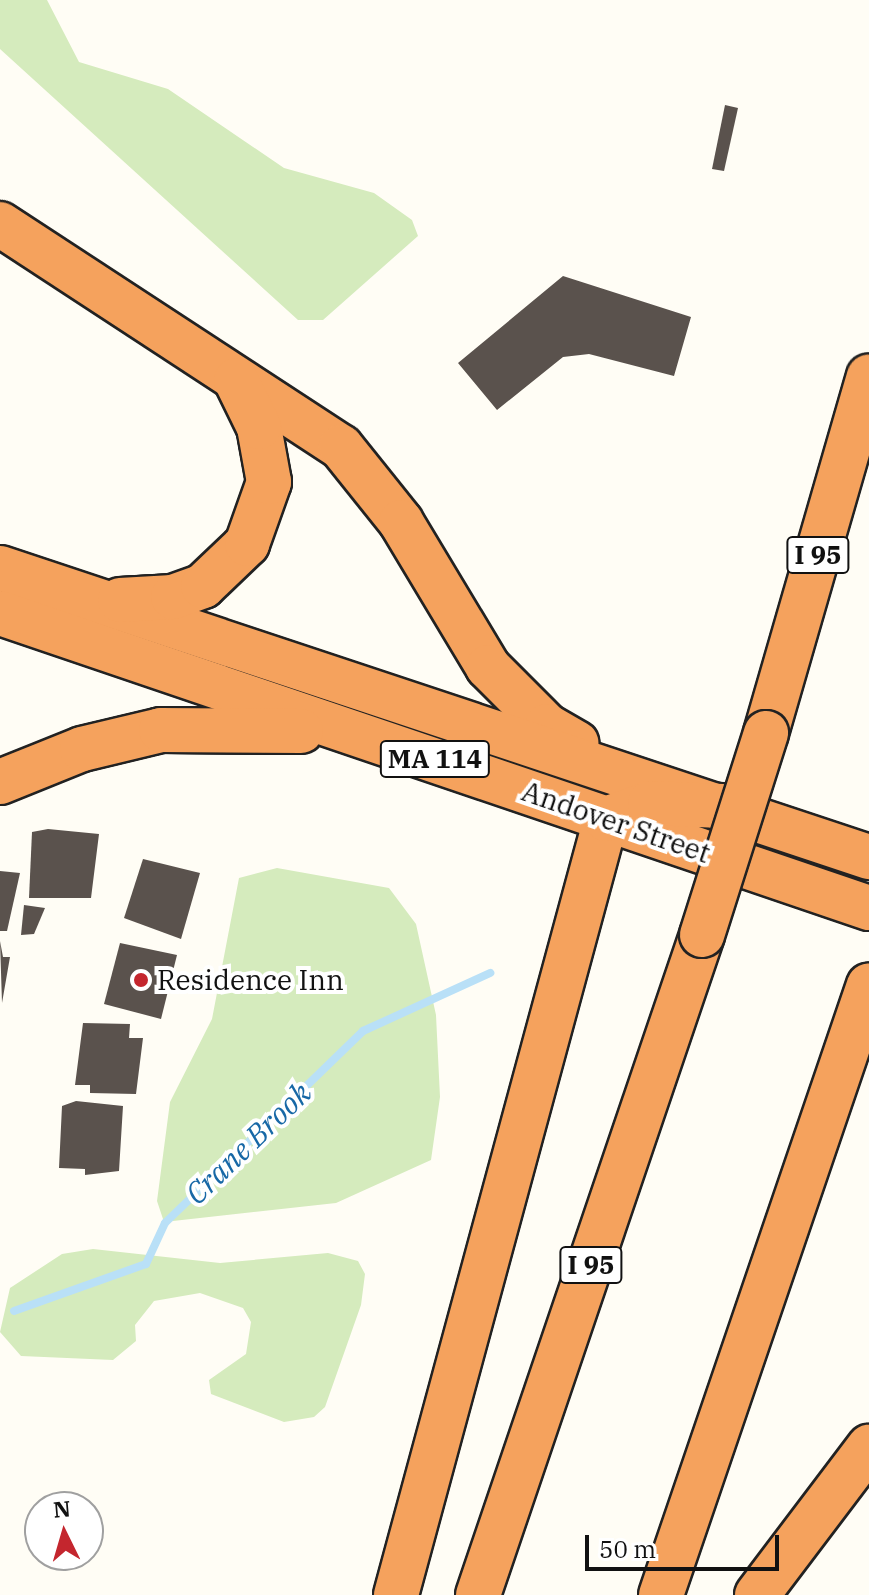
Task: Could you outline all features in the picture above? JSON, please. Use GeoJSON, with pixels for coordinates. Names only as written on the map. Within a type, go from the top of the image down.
{"type":"FeatureCollection","features":[{"type":"Feature","properties":{"kind":"highway"},"geometry":{"type":"LineString","coordinates":[[0,224],[236,380],[314,426],[361,468],[510,693],[547,726],[641,778]]}},
{"type":"Feature","properties":{"kind":"highway","name":"I 95"},"geometry":{"type":"LineString","coordinates":[[478,1595],[702,935],[766,733],[869,377]]}},
{"type":"Feature","properties":{"kind":"highway"},"geometry":{"type":"LineString","coordinates":[[91,599],[173,597],[203,586],[247,544],[269,482],[259,427],[236,380]]}},
{"type":"Feature","properties":{"kind":"highway","name":"Andover Street"},"geometry":{"type":"LineString","coordinates":[[0,568],[641,778],[869,857]]}},
{"type":"Feature","properties":{"kind":"highway","name":"Andover Street"},"geometry":{"type":"LineString","coordinates":[[0,613],[869,908]]}},
{"type":"Feature","properties":{"kind":"highway"},"geometry":{"type":"LineString","coordinates":[[0,782],[107,742],[201,726],[286,729],[408,750]]}},
{"type":"Feature","properties":{"kind":"highway"},"geometry":{"type":"LineString","coordinates":[[396,1595],[540,1086],[606,819],[650,803],[722,806]]}},
{"type":"Feature","properties":{"kind":"highway"},"geometry":{"type":"LineString","coordinates":[[661,1595],[869,985]]}},
{"type":"Feature","properties":{"kind":"highway"},"geometry":{"type":"LineString","coordinates":[[757,1595],[869,1447]]}},
{"type":"Feature","properties":{"kind":"green space"},"geometry":{"type":"Polygon","coordinates":[[[0,0],[47,0],[79,62],[168,89],[284,168],[374,193],[412,220],[418,236],[323,320],[298,320],[0,49],[0,0]]]}},
{"type":"Feature","properties":{"kind":"green space"},"geometry":{"type":"Polygon","coordinates":[[[277,868],[389,888],[416,924],[436,1015],[440,1097],[431,1160],[336,1203],[164,1222],[157,1201],[170,1102],[212,1019],[239,878],[277,868]]]}},
{"type":"Feature","properties":{"kind":"green space"},"geometry":{"type":"Polygon","coordinates":[[[93,1249],[220,1263],[328,1253],[358,1261],[365,1274],[361,1305],[325,1407],[314,1417],[284,1422],[211,1394],[209,1380],[246,1354],[251,1322],[243,1308],[200,1293],[154,1301],[135,1325],[136,1341],[113,1360],[21,1356],[0,1332],[10,1288],[62,1254],[93,1249]]]}},
{"type":"Feature","properties":{"kind":"building"},"geometry":{"type":"Polygon","coordinates":[[[725,105],[738,108],[724,171],[712,169],[725,105]]]}},
{"type":"Feature","properties":{"kind":"building"},"geometry":{"type":"Polygon","coordinates":[[[563,276],[691,317],[674,376],[589,354],[563,357],[497,410],[458,363],[563,276]]]}},
{"type":"Feature","properties":{"kind":"building"},"geometry":{"type":"Polygon","coordinates":[[[48,829],[99,834],[91,898],[29,898],[32,832],[48,829]]]}},
{"type":"Feature","properties":{"kind":"building"},"geometry":{"type":"Polygon","coordinates":[[[143,859],[200,873],[181,939],[124,918],[143,859]]]}},
{"type":"Feature","properties":{"kind":"building"},"geometry":{"type":"Polygon","coordinates":[[[0,871],[20,873],[7,931],[0,931],[0,871]]]}},
{"type":"Feature","properties":{"kind":"building"},"geometry":{"type":"Polygon","coordinates":[[[24,905],[45,908],[34,934],[21,935],[24,905]]]}},
{"type":"Feature","properties":{"kind":"building"},"geometry":{"type":"Polygon","coordinates":[[[0,941],[3,957],[10,957],[2,1003],[0,941]]]}},
{"type":"Feature","properties":{"kind":"building"},"geometry":{"type":"Polygon","coordinates":[[[120,943],[177,955],[161,1019],[104,1004],[120,943]]]}},
{"type":"Feature","properties":{"kind":"building"},"geometry":{"type":"Polygon","coordinates":[[[83,1023],[130,1024],[129,1038],[143,1038],[136,1094],[90,1093],[90,1085],[75,1085],[83,1023]]]}},
{"type":"Feature","properties":{"kind":"building"},"geometry":{"type":"Polygon","coordinates":[[[76,1101],[123,1106],[119,1171],[85,1175],[85,1169],[59,1168],[62,1106],[76,1101]]]}},
{"type":"Feature","properties":{"kind":"waterway","name":"Crane Brook"},"geometry":{"type":"LineString","coordinates":[[14,1311],[146,1264],[165,1223],[363,1031],[490,973]]}},
{"type":"Feature","properties":{"kind":"place","name":"Residence Inn"},"geometry":{"type":"Point","coordinates":[141,980]}}]}
